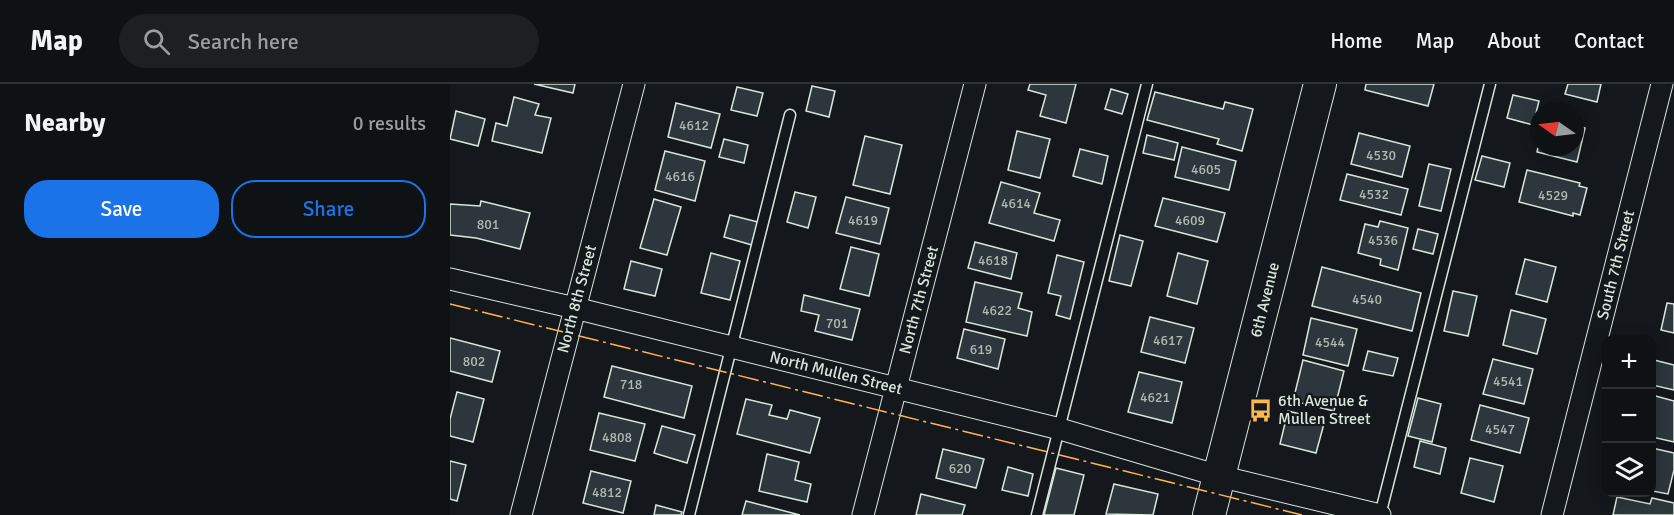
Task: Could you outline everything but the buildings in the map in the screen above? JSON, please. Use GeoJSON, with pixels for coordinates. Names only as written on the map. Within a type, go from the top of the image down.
{"type":"FeatureCollection","features":[{"type":"Feature","properties":{"kind":"main road","name":"6th Avenue"},"geometry":{"type":"LineString","coordinates":[[1209,515],[1320,84]]}},
{"type":"Feature","properties":{"kind":"street","name":"North 8th Street"},"geometry":{"type":"LineString","coordinates":[[521,515],[634,84]]}},
{"type":"Feature","properties":{"kind":"street","name":"North 7th Street"},"geometry":{"type":"LineString","coordinates":[[862,515],[975,84]]}},
{"type":"Feature","properties":{"kind":"street","name":"South 7th Street"},"geometry":{"type":"LineString","coordinates":[[1552,515],[1662,84]]}},
{"type":"Feature","properties":{"kind":"street","name":"North Mullen Street"},"geometry":{"type":"LineString","coordinates":[[450,279],[1060,429],[1219,476],[1380,515]]}},
{"type":"Feature","properties":{"kind":"lane"},"geometry":{"type":"LineString","coordinates":[[1037,515],[1147,84]]}},
{"type":"Feature","properties":{"kind":"lane"},"geometry":{"type":"LineString","coordinates":[[1380,515],[1490,84]]}},
{"type":"Feature","properties":{"kind":"lane"},"geometry":{"type":"LineString","coordinates":[[689,515],[790,115]]}},
{"type":"Feature","properties":{"kind":"power"},"geometry":{"type":"LineString","coordinates":[[450,304],[1302,515]]}},
{"type":"Feature","properties":{"kind":"place","name":"6th Avenue & Mullen Street"},"geometry":{"type":"Point","coordinates":[1260,410]}}]}
